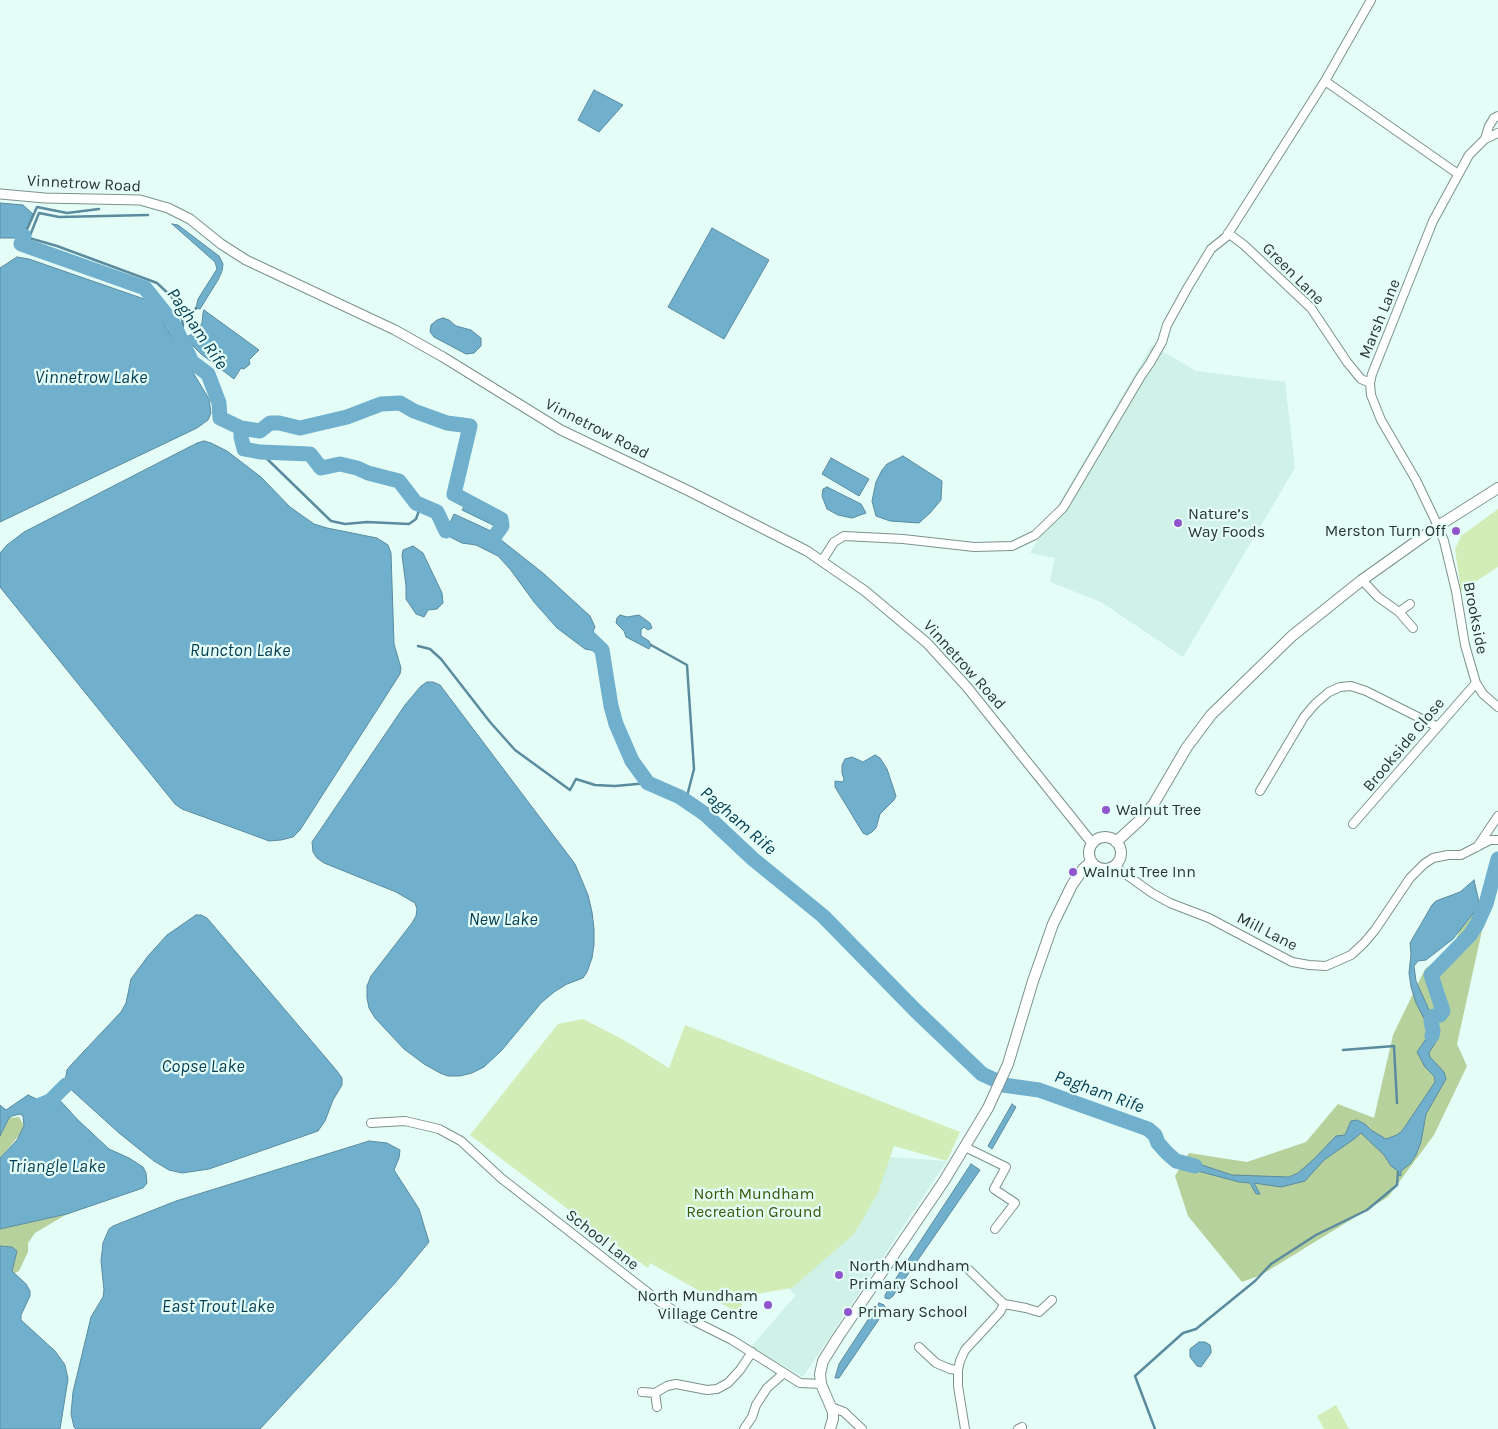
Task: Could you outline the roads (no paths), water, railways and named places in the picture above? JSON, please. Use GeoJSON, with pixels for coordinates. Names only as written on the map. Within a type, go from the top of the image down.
{"type":"FeatureCollection","features":[{"type":"Feature","properties":{"kind":"main road"},"geometry":{"type":"LineString","coordinates":[[1116,842],[1153,805],[1187,747],[1211,715],[1292,636],[1362,580],[1438,526],[1498,488]]}},
{"type":"Feature","properties":{"kind":"main road"},"geometry":{"type":"LineString","coordinates":[[1102,837],[1107,837],[1116,842],[1119,846],[1120,857],[1114,866],[1104,869],[1095,866],[1091,862],[1088,852],[1092,843],[1102,837]]}},
{"type":"Feature","properties":{"kind":"main road"},"geometry":{"type":"LineString","coordinates":[[830,1429],[833,1419],[831,1407],[821,1384],[820,1374],[823,1361],[923,1213],[966,1147],[988,1108],[1008,1064],[1042,956],[1060,909],[1077,876],[1091,862]]}},
{"type":"Feature","properties":{"kind":"street"},"geometry":{"type":"LineString","coordinates":[[822,561],[834,542],[844,536],[903,539],[974,547],[1012,546],[1035,535],[1063,508],[1162,342],[1167,325],[1211,248],[1228,233],[1325,82],[1371,0]]}},
{"type":"Feature","properties":{"kind":"street"},"geometry":{"type":"LineString","coordinates":[[1325,82],[1458,174]]}},
{"type":"Feature","properties":{"kind":"street"},"geometry":{"type":"LineString","coordinates":[[1485,139],[1489,126],[1494,118],[1498,116]]}},
{"type":"Feature","properties":{"kind":"street","name":"Marsh Lane"},"geometry":{"type":"LineString","coordinates":[[1438,526],[1416,480],[1381,420],[1371,395],[1370,383],[1433,221],[1469,155],[1485,139],[1498,133]]}},
{"type":"Feature","properties":{"kind":"street","name":"Vinnetrow Road"},"geometry":{"type":"LineString","coordinates":[[0,194],[45,198],[140,200],[168,208],[190,220],[226,248],[246,260],[395,330],[443,357],[561,430],[781,537],[822,561],[894,614],[927,643],[968,687],[1092,843]]}},
{"type":"Feature","properties":{"kind":"street","name":"Green Lane"},"geometry":{"type":"LineString","coordinates":[[1228,233],[1244,245],[1311,308],[1347,362],[1361,379],[1370,383]]}},
{"type":"Feature","properties":{"kind":"street","name":"Brookside"},"geometry":{"type":"LineString","coordinates":[[1438,526],[1450,561],[1465,645],[1476,683],[1483,694],[1498,707]]}},
{"type":"Feature","properties":{"kind":"street"},"geometry":{"type":"LineString","coordinates":[[1362,580],[1378,597],[1399,612],[1413,628]]}},
{"type":"Feature","properties":{"kind":"street"},"geometry":{"type":"LineString","coordinates":[[1399,612],[1410,604]]}},
{"type":"Feature","properties":{"kind":"street","name":"Brookside Close"},"geometry":{"type":"LineString","coordinates":[[1353,824],[1476,683]]}},
{"type":"Feature","properties":{"kind":"street"},"geometry":{"type":"LineString","coordinates":[[1260,790],[1304,717],[1329,692],[1340,687],[1351,686],[1366,691],[1438,727]]}},
{"type":"Feature","properties":{"kind":"street"},"geometry":{"type":"LineString","coordinates":[[1268,779],[1275,784]]}},
{"type":"Feature","properties":{"kind":"street"},"geometry":{"type":"LineString","coordinates":[[1476,848],[1498,818]]}},
{"type":"Feature","properties":{"kind":"street","name":"Mill Lane"},"geometry":{"type":"LineString","coordinates":[[1114,866],[1152,893],[1209,918],[1292,962],[1309,966],[1326,966],[1350,955],[1364,943],[1410,878],[1424,864],[1433,858],[1461,855],[1494,840]]}},
{"type":"Feature","properties":{"kind":"street","name":"School Lane"},"geometry":{"type":"LineString","coordinates":[[371,1123],[405,1120],[439,1129],[461,1142],[501,1178],[660,1302],[732,1340],[800,1383],[821,1384]]}},
{"type":"Feature","properties":{"kind":"street"},"geometry":{"type":"LineString","coordinates":[[966,1147],[1006,1167],[994,1189],[1015,1203],[995,1229]]}},
{"type":"Feature","properties":{"kind":"street"},"geometry":{"type":"LineString","coordinates":[[969,1270],[1004,1304],[1040,1312],[1052,1300]]}},
{"type":"Feature","properties":{"kind":"street"},"geometry":{"type":"LineString","coordinates":[[966,1429],[958,1386],[960,1361],[966,1350],[1000,1312],[1004,1304]]}},
{"type":"Feature","properties":{"kind":"street"},"geometry":{"type":"LineString","coordinates":[[919,1347],[936,1363],[950,1370],[958,1370]]}},
{"type":"Feature","properties":{"kind":"street"},"geometry":{"type":"LineString","coordinates":[[642,1392],[655,1393],[667,1386],[676,1384],[717,1390],[728,1383],[740,1370],[752,1352]]}},
{"type":"Feature","properties":{"kind":"street"},"geometry":{"type":"LineString","coordinates":[[744,1429],[763,1394],[784,1372]]}},
{"type":"Feature","properties":{"kind":"street"},"geometry":{"type":"LineString","coordinates":[[655,1393],[657,1407]]}},
{"type":"Feature","properties":{"kind":"street"},"geometry":{"type":"LineString","coordinates":[[831,1407],[844,1412],[862,1429]]}},
{"type":"Feature","properties":{"kind":"water"},"geometry":{"type":"Polygon","coordinates":[[[594,90],[623,105],[599,132],[578,120],[594,90]]]}},
{"type":"Feature","properties":{"kind":"water"},"geometry":{"type":"Polygon","coordinates":[[[0,203],[23,205],[33,214],[24,236],[0,238],[0,203]]]}},
{"type":"Feature","properties":{"kind":"water"},"geometry":{"type":"Polygon","coordinates":[[[172,224],[178,225],[219,256],[223,264],[218,280],[200,309],[196,308],[198,299],[217,269],[215,262],[172,224]]]}},
{"type":"Feature","properties":{"kind":"water"},"geometry":{"type":"Polygon","coordinates":[[[712,228],[769,260],[724,339],[668,307],[712,228]]]}},
{"type":"Feature","properties":{"kind":"water","name":"Vinnetrow Lake"},"geometry":{"type":"Polygon","coordinates":[[[17,257],[29,259],[147,300],[152,304],[209,399],[211,413],[208,420],[197,428],[0,522],[0,268],[17,257]]]}},
{"type":"Feature","properties":{"kind":"water"},"geometry":{"type":"Polygon","coordinates":[[[204,310],[259,350],[249,360],[250,364],[244,369],[241,368],[234,379],[187,341],[183,345],[179,335],[189,336],[197,330],[202,323],[204,310]]]}},
{"type":"Feature","properties":{"kind":"water"},"geometry":{"type":"Polygon","coordinates":[[[443,318],[456,326],[471,330],[481,338],[481,346],[474,353],[466,354],[434,337],[430,332],[431,325],[443,318]]]}},
{"type":"Feature","properties":{"kind":"water","name":"Runcton Lake"},"geometry":{"type":"Polygon","coordinates":[[[204,441],[227,451],[261,477],[290,507],[314,524],[377,538],[388,545],[391,553],[394,644],[401,668],[400,674],[300,830],[293,837],[281,840],[269,841],[182,809],[175,804],[0,587],[0,553],[24,532],[204,441]]]}},
{"type":"Feature","properties":{"kind":"water"},"geometry":{"type":"Polygon","coordinates":[[[903,456],[942,481],[941,500],[919,523],[890,521],[876,516],[872,501],[876,482],[882,470],[887,464],[903,456]]]}},
{"type":"Feature","properties":{"kind":"water"},"geometry":{"type":"Polygon","coordinates":[[[831,458],[869,479],[859,496],[822,474],[831,458]]]}},
{"type":"Feature","properties":{"kind":"water"},"geometry":{"type":"Polygon","coordinates":[[[827,487],[861,504],[866,513],[852,518],[838,515],[827,509],[822,496],[823,489],[827,487]]]}},
{"type":"Feature","properties":{"kind":"water"},"geometry":{"type":"Polygon","coordinates":[[[467,502],[501,519],[502,526],[496,536],[543,573],[590,616],[595,627],[592,634],[593,642],[598,647],[595,651],[585,649],[557,628],[498,556],[476,545],[462,543],[450,537],[446,531],[454,514],[491,531],[495,526],[462,510],[467,502]]]}},
{"type":"Feature","properties":{"kind":"water"},"geometry":{"type":"Polygon","coordinates":[[[413,546],[423,553],[442,593],[443,603],[437,609],[428,610],[424,617],[416,614],[406,599],[402,555],[403,550],[413,546]]]}},
{"type":"Feature","properties":{"kind":"water"},"geometry":{"type":"Polygon","coordinates":[[[620,615],[627,617],[639,615],[650,623],[652,628],[648,630],[644,627],[641,630],[641,636],[649,641],[651,645],[649,649],[626,637],[624,631],[616,623],[620,615]]]}},
{"type":"Feature","properties":{"kind":"water","name":"New Lake"},"geometry":{"type":"Polygon","coordinates":[[[427,682],[440,685],[575,864],[588,895],[594,929],[592,958],[583,978],[567,984],[541,1003],[502,1050],[484,1067],[460,1076],[448,1076],[424,1064],[404,1049],[375,1018],[369,1008],[367,986],[371,976],[412,923],[416,916],[417,909],[415,903],[396,892],[324,863],[313,852],[312,842],[405,705],[421,686],[427,682]]]}},
{"type":"Feature","properties":{"kind":"water"},"geometry":{"type":"Polygon","coordinates":[[[875,755],[880,758],[887,769],[896,796],[880,814],[876,828],[867,835],[863,833],[835,787],[835,781],[843,782],[842,765],[845,759],[852,757],[863,762],[875,755]]]}},
{"type":"Feature","properties":{"kind":"water"},"geometry":{"type":"Polygon","coordinates":[[[1474,880],[1479,902],[1476,910],[1453,939],[1426,960],[1418,961],[1414,966],[1416,981],[1439,1032],[1437,1040],[1429,1053],[1430,1057],[1444,1072],[1446,1079],[1426,1114],[1421,1142],[1416,1155],[1410,1164],[1401,1171],[1401,1176],[1398,1175],[1398,1171],[1391,1166],[1384,1155],[1361,1133],[1324,1160],[1305,1181],[1281,1187],[1254,1183],[1260,1194],[1256,1194],[1250,1183],[1239,1182],[1175,1165],[1178,1157],[1232,1175],[1289,1177],[1298,1173],[1336,1136],[1345,1135],[1351,1121],[1357,1120],[1365,1124],[1386,1139],[1402,1131],[1435,1082],[1434,1076],[1425,1067],[1417,1052],[1430,1033],[1411,987],[1409,973],[1410,943],[1436,901],[1460,892],[1474,880]]]}},
{"type":"Feature","properties":{"kind":"water","name":"Copse Lake"},"geometry":{"type":"Polygon","coordinates":[[[196,915],[207,918],[337,1071],[342,1078],[342,1085],[333,1100],[325,1121],[318,1131],[209,1169],[182,1173],[169,1170],[154,1161],[119,1133],[66,1085],[65,1081],[67,1070],[70,1066],[121,1012],[126,1003],[131,979],[148,956],[167,935],[196,915]]]}},
{"type":"Feature","properties":{"kind":"water","name":"Triangle Lake"},"geometry":{"type":"Polygon","coordinates":[[[28,1095],[41,1101],[55,1095],[109,1149],[143,1167],[147,1183],[143,1188],[67,1214],[0,1229],[0,1158],[17,1140],[24,1126],[23,1116],[20,1114],[12,1116],[9,1118],[0,1136],[0,1105],[6,1110],[28,1095]]]}},
{"type":"Feature","properties":{"kind":"water"},"geometry":{"type":"Polygon","coordinates":[[[1012,1104],[1016,1107],[992,1149],[988,1146],[1012,1104]]]}},
{"type":"Feature","properties":{"kind":"water","name":"East Trout Lake"},"geometry":{"type":"Polygon","coordinates":[[[369,1141],[387,1143],[400,1150],[394,1170],[419,1209],[429,1242],[395,1283],[260,1429],[76,1429],[74,1427],[71,1414],[73,1392],[91,1317],[103,1297],[101,1261],[103,1243],[109,1229],[176,1201],[369,1141]]]}},
{"type":"Feature","properties":{"kind":"water"},"geometry":{"type":"Polygon","coordinates":[[[971,1164],[980,1170],[893,1296],[889,1299],[885,1298],[885,1295],[971,1164]]]}},
{"type":"Feature","properties":{"kind":"water"},"geometry":{"type":"Polygon","coordinates":[[[0,1246],[12,1247],[17,1251],[12,1271],[26,1284],[30,1291],[21,1320],[55,1351],[65,1365],[68,1379],[60,1429],[0,1429],[0,1246]]]}},
{"type":"Feature","properties":{"kind":"water"},"geometry":{"type":"Polygon","coordinates":[[[879,1303],[884,1305],[886,1309],[839,1378],[835,1378],[839,1364],[879,1303]]]}},
{"type":"Feature","properties":{"kind":"water"},"geometry":{"type":"Polygon","coordinates":[[[1199,1342],[1205,1342],[1210,1345],[1211,1350],[1211,1353],[1201,1367],[1197,1366],[1190,1357],[1190,1349],[1199,1342]]]}},
{"type":"Feature","properties":{"kind":"waterway"},"geometry":{"type":"LineString","coordinates":[[24,236],[37,207],[67,213],[99,209]]}},
{"type":"Feature","properties":{"kind":"waterway"},"geometry":{"type":"LineString","coordinates":[[148,215],[59,217],[39,213],[29,238],[57,246],[157,283],[172,297],[182,319],[183,326],[179,335]]}},
{"type":"Feature","properties":{"kind":"waterway","name":"Pagham Rife"},"geometry":{"type":"LineString","coordinates":[[24,236],[21,244],[145,288],[173,323],[192,362],[208,374],[219,403],[220,418],[241,428],[244,449],[260,452],[310,454],[321,468],[340,464],[399,481],[416,503],[437,512],[446,531]]}},
{"type":"Feature","properties":{"kind":"waterway"},"geometry":{"type":"LineString","coordinates":[[183,323],[196,308]]}},
{"type":"Feature","properties":{"kind":"waterway","name":"Pagham Rife"},"geometry":{"type":"LineString","coordinates":[[241,428],[260,431],[270,423],[300,428],[347,417],[381,404],[400,403],[414,411],[447,423],[470,426],[454,494],[501,519],[502,526],[492,540]]}},
{"type":"Feature","properties":{"kind":"waterway"},"geometry":{"type":"LineString","coordinates":[[260,452],[331,521],[345,524],[367,522],[409,524],[416,519],[421,505]]}},
{"type":"Feature","properties":{"kind":"waterway","name":"Pagham Rife"},"geometry":{"type":"LineString","coordinates":[[579,628],[602,650],[611,706],[616,724],[632,761],[648,783],[680,797],[705,814],[753,859],[823,916],[915,1010],[982,1074],[995,1080]]}},
{"type":"Feature","properties":{"kind":"waterway"},"geometry":{"type":"LineString","coordinates":[[651,645],[687,665],[694,769],[686,800]]}},
{"type":"Feature","properties":{"kind":"waterway"},"geometry":{"type":"LineString","coordinates":[[418,646],[430,649],[441,659],[490,722],[515,750],[570,790],[576,779],[595,785],[615,786],[648,783]]}},
{"type":"Feature","properties":{"kind":"waterway","name":"Pagham Rife"},"geometry":{"type":"LineString","coordinates":[[1432,1036],[1431,1021],[1434,1016],[1440,1015],[1443,1011],[1431,975],[1470,935],[1477,924],[1486,904],[1498,859]]}},
{"type":"Feature","properties":{"kind":"waterway"},"geometry":{"type":"LineString","coordinates":[[1343,1050],[1394,1046],[1397,1103]]}},
{"type":"Feature","properties":{"kind":"waterway"},"geometry":{"type":"LineString","coordinates":[[38,1106],[50,1101],[66,1085]]}},
{"type":"Feature","properties":{"kind":"waterway","name":"Pagham Rife"},"geometry":{"type":"LineString","coordinates":[[1003,1085],[1039,1090],[1148,1129],[1155,1135],[1158,1143],[1176,1161],[1195,1166]]}},
{"type":"Feature","properties":{"kind":"waterway"},"geometry":{"type":"LineString","coordinates":[[1155,1429],[1135,1376],[1183,1333],[1196,1329],[1255,1281],[1271,1264],[1316,1235],[1367,1210],[1397,1185],[1398,1172]]}},
{"type":"Feature","properties":{"kind":"place","name":"Nature’s Way Foods"},"geometry":{"type":"Point","coordinates":[1178,523]}},
{"type":"Feature","properties":{"kind":"place","name":"Merston Turn Off"},"geometry":{"type":"Point","coordinates":[1456,531]}},
{"type":"Feature","properties":{"kind":"place","name":"Walnut Tree"},"geometry":{"type":"Point","coordinates":[1106,810]}},
{"type":"Feature","properties":{"kind":"place","name":"Walnut Tree Inn"},"geometry":{"type":"Point","coordinates":[1073,872]}},
{"type":"Feature","properties":{"kind":"place","name":"North Mundham Primary School"},"geometry":{"type":"Point","coordinates":[839,1275]}},
{"type":"Feature","properties":{"kind":"place","name":"North Mundham Village Centre"},"geometry":{"type":"Point","coordinates":[768,1305]}},
{"type":"Feature","properties":{"kind":"place","name":"Primary School"},"geometry":{"type":"Point","coordinates":[848,1312]}},
{"type":"Feature","properties":{"kind":"park label","name":"North Mundham Recreation Ground"},"geometry":{"type":"Point","coordinates":[754,1203]}}]}
